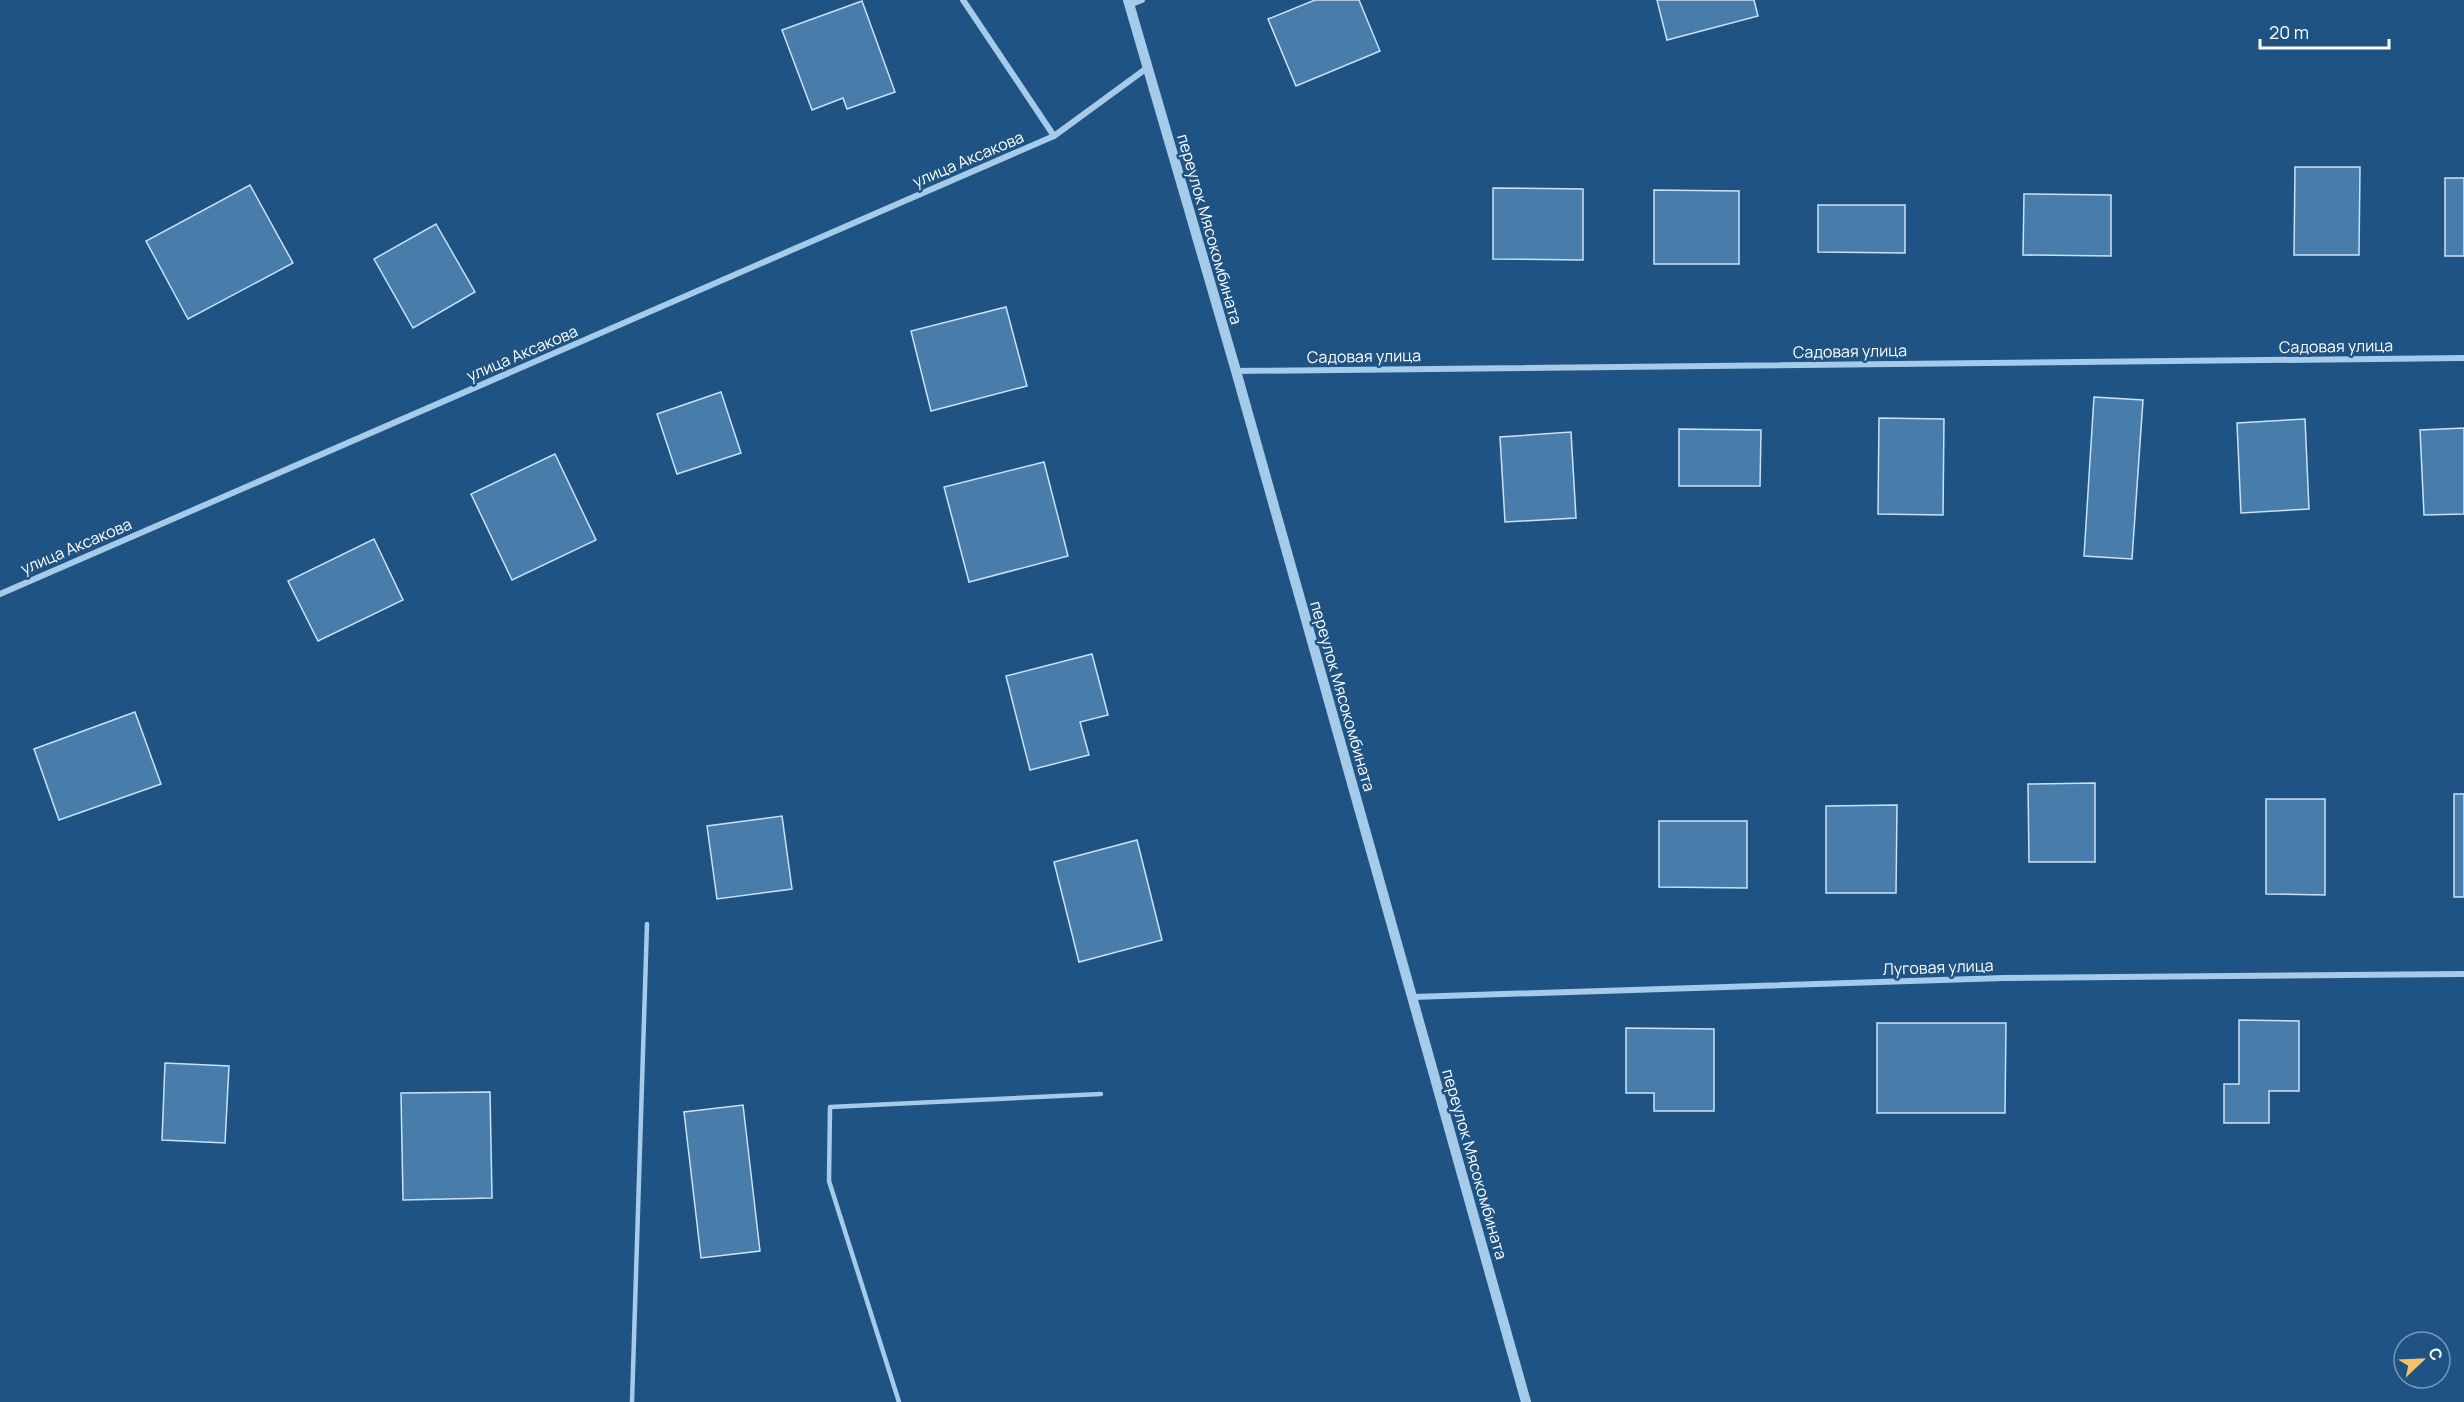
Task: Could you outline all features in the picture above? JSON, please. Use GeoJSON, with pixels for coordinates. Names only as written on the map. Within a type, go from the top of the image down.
{"type":"FeatureCollection","features":[{"type":"Feature","properties":{"kind":"street","name":"улица Аксакова"},"geometry":{"type":"LineString","coordinates":[[963,0],[1054,136]]}},
{"type":"Feature","properties":{"kind":"street"},"geometry":{"type":"LineString","coordinates":[[1128,2],[1142,0]]}},
{"type":"Feature","properties":{"kind":"street","name":"переулок Мясокомбината"},"geometry":{"type":"LineString","coordinates":[[1128,2],[1236,371],[1526,1402]]}},
{"type":"Feature","properties":{"kind":"street","name":"улица Аксакова"},"geometry":{"type":"LineString","coordinates":[[0,594],[1054,136],[1147,68]]}},
{"type":"Feature","properties":{"kind":"street","name":"Садовая улица"},"geometry":{"type":"LineString","coordinates":[[1236,371],[2464,358]]}},
{"type":"Feature","properties":{"kind":"street","name":"Луговая улица"},"geometry":{"type":"LineString","coordinates":[[1412,997],[2004,978],[2464,974]]}},
{"type":"Feature","properties":{"kind":"lane"},"geometry":{"type":"LineString","coordinates":[[632,1402],[647,924]]}},
{"type":"Feature","properties":{"kind":"lane"},"geometry":{"type":"LineString","coordinates":[[899,1402],[830,1180],[830,1107],[1101,1094]]}},
{"type":"Feature","properties":{"kind":"building"},"geometry":{"type":"Polygon","coordinates":[[[1315,0],[1359,0],[1380,51],[1296,86],[1268,19],[1315,0]]]}},
{"type":"Feature","properties":{"kind":"building"},"geometry":{"type":"Polygon","coordinates":[[[1657,0],[1754,0],[1758,16],[1667,40],[1657,0]]]}},
{"type":"Feature","properties":{"kind":"building"},"geometry":{"type":"Polygon","coordinates":[[[862,1],[895,92],[847,109],[843,98],[812,110],[782,30],[862,1]]]}},
{"type":"Feature","properties":{"kind":"building"},"geometry":{"type":"Polygon","coordinates":[[[2295,167],[2360,167],[2359,255],[2294,255],[2295,167]]]}},
{"type":"Feature","properties":{"kind":"building"},"geometry":{"type":"Polygon","coordinates":[[[2445,178],[2464,178],[2464,256],[2445,256],[2445,178]]]}},
{"type":"Feature","properties":{"kind":"building"},"geometry":{"type":"Polygon","coordinates":[[[250,185],[293,263],[188,319],[146,241],[250,185]]]}},
{"type":"Feature","properties":{"kind":"building"},"geometry":{"type":"Polygon","coordinates":[[[1493,188],[1583,189],[1583,260],[1493,259],[1493,188]]]}},
{"type":"Feature","properties":{"kind":"building"},"geometry":{"type":"Polygon","coordinates":[[[1654,190],[1739,191],[1739,264],[1654,264],[1654,190]]]}},
{"type":"Feature","properties":{"kind":"building"},"geometry":{"type":"Polygon","coordinates":[[[2024,194],[2111,195],[2111,256],[2023,255],[2024,194]]]}},
{"type":"Feature","properties":{"kind":"building"},"geometry":{"type":"Polygon","coordinates":[[[1818,205],[1905,205],[1905,253],[1818,252],[1818,205]]]}},
{"type":"Feature","properties":{"kind":"building"},"geometry":{"type":"Polygon","coordinates":[[[436,224],[475,292],[413,328],[374,259],[436,224]]]}},
{"type":"Feature","properties":{"kind":"building"},"geometry":{"type":"Polygon","coordinates":[[[1006,307],[1027,386],[931,411],[911,331],[1006,307]]]}},
{"type":"Feature","properties":{"kind":"building"},"geometry":{"type":"Polygon","coordinates":[[[721,392],[741,453],[677,474],[657,414],[721,392]]]}},
{"type":"Feature","properties":{"kind":"building"},"geometry":{"type":"Polygon","coordinates":[[[2094,397],[2143,400],[2132,559],[2084,556],[2094,397]]]}},
{"type":"Feature","properties":{"kind":"building"},"geometry":{"type":"Polygon","coordinates":[[[1879,418],[1944,419],[1943,515],[1878,514],[1879,418]]]}},
{"type":"Feature","properties":{"kind":"building"},"geometry":{"type":"Polygon","coordinates":[[[2305,419],[2309,509],[2241,513],[2237,423],[2305,419]]]}},
{"type":"Feature","properties":{"kind":"building"},"geometry":{"type":"Polygon","coordinates":[[[2464,428],[2464,514],[2424,515],[2420,430],[2464,428]]]}},
{"type":"Feature","properties":{"kind":"building"},"geometry":{"type":"Polygon","coordinates":[[[1679,429],[1761,430],[1760,486],[1679,486],[1679,429]]]}},
{"type":"Feature","properties":{"kind":"building"},"geometry":{"type":"Polygon","coordinates":[[[1571,432],[1576,518],[1505,522],[1500,437],[1571,432]]]}},
{"type":"Feature","properties":{"kind":"building"},"geometry":{"type":"Polygon","coordinates":[[[555,454],[596,540],[512,580],[471,494],[555,454]]]}},
{"type":"Feature","properties":{"kind":"building"},"geometry":{"type":"Polygon","coordinates":[[[1044,462],[1068,556],[969,582],[944,487],[1044,462]]]}},
{"type":"Feature","properties":{"kind":"building"},"geometry":{"type":"Polygon","coordinates":[[[374,539],[403,600],[318,641],[288,581],[374,539]]]}},
{"type":"Feature","properties":{"kind":"building"},"geometry":{"type":"Polygon","coordinates":[[[1092,654],[1108,715],[1080,722],[1089,755],[1030,770],[1006,676],[1092,654]]]}},
{"type":"Feature","properties":{"kind":"building"},"geometry":{"type":"Polygon","coordinates":[[[135,712],[161,784],[59,820],[34,749],[135,712]]]}},
{"type":"Feature","properties":{"kind":"building"},"geometry":{"type":"Polygon","coordinates":[[[2095,783],[2095,862],[2029,862],[2028,784],[2095,783]]]}},
{"type":"Feature","properties":{"kind":"building"},"geometry":{"type":"Polygon","coordinates":[[[2454,794],[2464,794],[2464,897],[2454,897],[2454,794]]]}},
{"type":"Feature","properties":{"kind":"building"},"geometry":{"type":"Polygon","coordinates":[[[2266,799],[2325,799],[2325,895],[2266,894],[2266,799]]]}},
{"type":"Feature","properties":{"kind":"building"},"geometry":{"type":"Polygon","coordinates":[[[1897,805],[1896,893],[1826,893],[1826,806],[1897,805]]]}},
{"type":"Feature","properties":{"kind":"building"},"geometry":{"type":"Polygon","coordinates":[[[782,816],[792,889],[717,899],[707,826],[782,816]]]}},
{"type":"Feature","properties":{"kind":"building"},"geometry":{"type":"Polygon","coordinates":[[[1659,821],[1747,821],[1747,888],[1659,887],[1659,821]]]}},
{"type":"Feature","properties":{"kind":"building"},"geometry":{"type":"Polygon","coordinates":[[[1137,840],[1162,940],[1079,962],[1054,862],[1137,840]]]}},
{"type":"Feature","properties":{"kind":"building"},"geometry":{"type":"Polygon","coordinates":[[[2239,1020],[2299,1021],[2299,1091],[2269,1091],[2269,1123],[2224,1123],[2224,1084],[2239,1084],[2239,1020]]]}},
{"type":"Feature","properties":{"kind":"building"},"geometry":{"type":"Polygon","coordinates":[[[1877,1023],[2006,1023],[2005,1113],[1877,1113],[1877,1023]]]}},
{"type":"Feature","properties":{"kind":"building"},"geometry":{"type":"Polygon","coordinates":[[[1626,1028],[1714,1029],[1714,1111],[1654,1111],[1654,1093],[1626,1093],[1626,1028]]]}},
{"type":"Feature","properties":{"kind":"building"},"geometry":{"type":"Polygon","coordinates":[[[165,1063],[229,1066],[225,1143],[162,1140],[165,1063]]]}},
{"type":"Feature","properties":{"kind":"building"},"geometry":{"type":"Polygon","coordinates":[[[490,1092],[492,1198],[403,1200],[401,1093],[490,1092]]]}},
{"type":"Feature","properties":{"kind":"building"},"geometry":{"type":"Polygon","coordinates":[[[743,1105],[760,1251],[701,1258],[684,1112],[743,1105]]]}}]}
